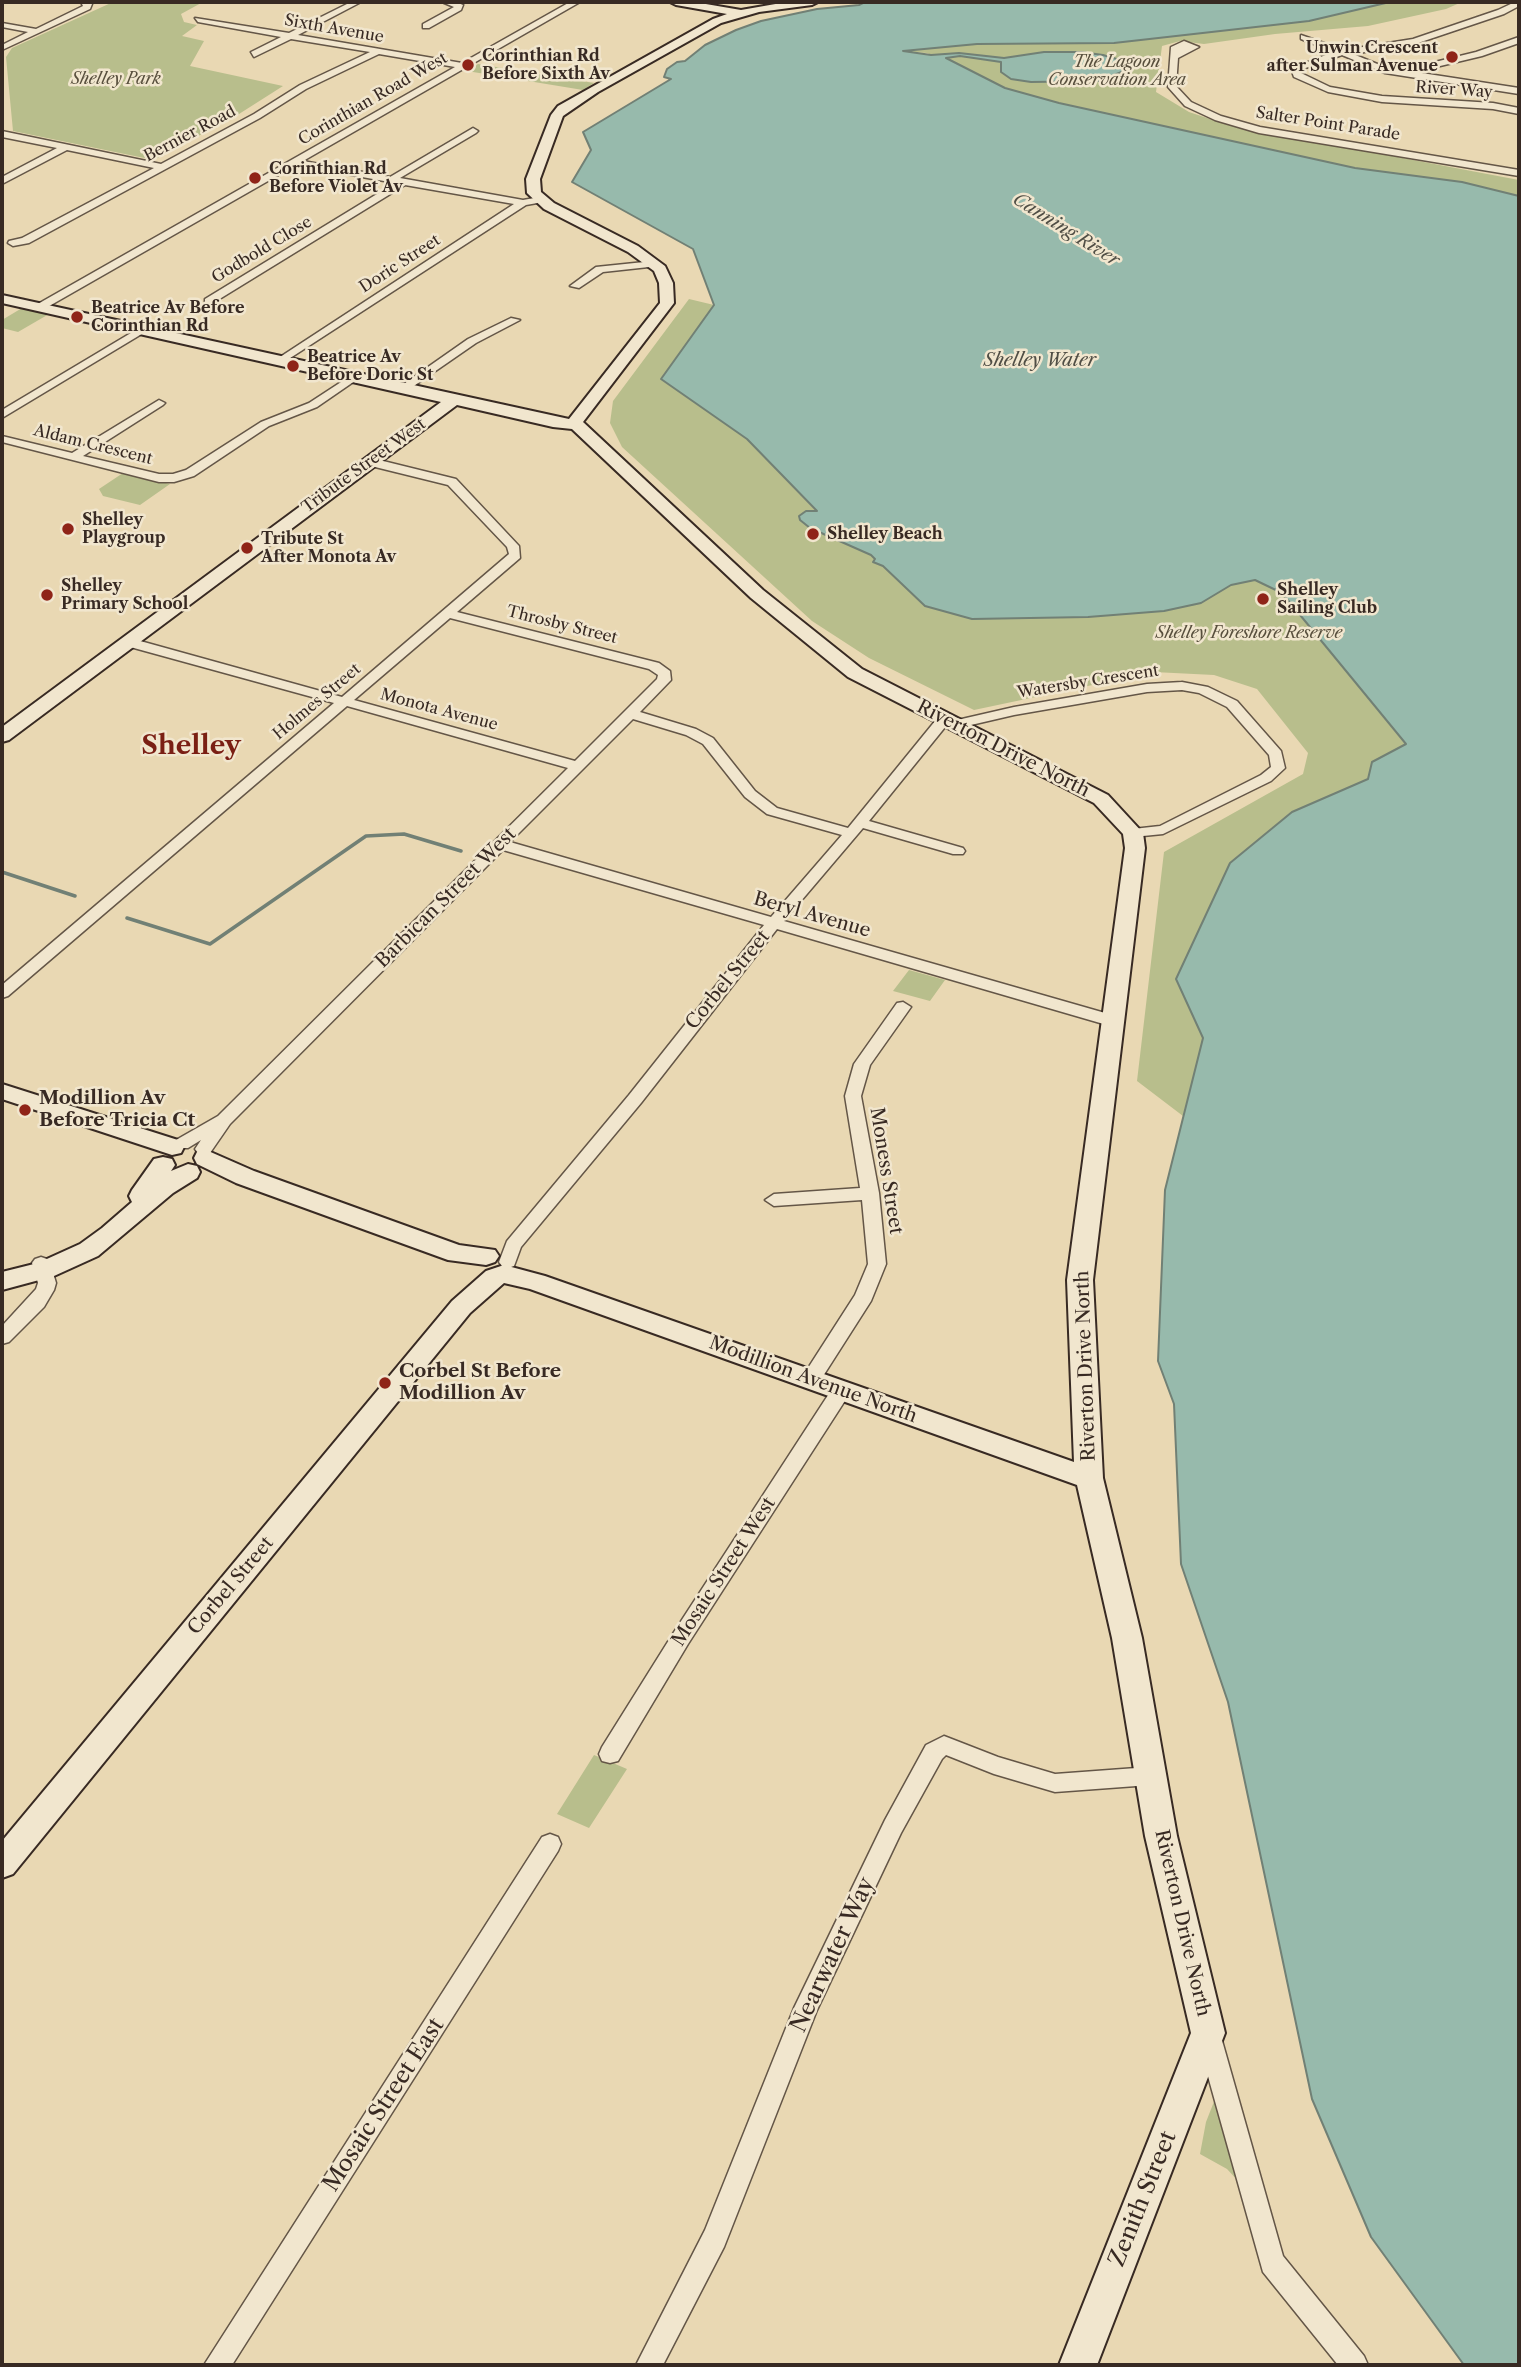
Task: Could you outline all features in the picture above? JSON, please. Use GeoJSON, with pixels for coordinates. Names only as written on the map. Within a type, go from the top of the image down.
{"type":"FeatureCollection","features":[{"type":"Feature","properties":{"kind":"street"},"geometry":{"type":"LineString","coordinates":[[2,48],[87,8],[90,2]]}},
{"type":"Feature","properties":{"kind":"street"},"geometry":{"type":"LineString","coordinates":[[254,54],[357,2]]}},
{"type":"Feature","properties":{"kind":"street"},"geometry":{"type":"LineString","coordinates":[[426,26],[458,8],[459,5],[446,2]]}},
{"type":"Feature","properties":{"kind":"street","name":"Corinthian Road West"},"geometry":{"type":"LineString","coordinates":[[40,305],[570,2]]}},
{"type":"Feature","properties":{"kind":"street","name":"Corinthian Road West"},"geometry":{"type":"LineString","coordinates":[[461,65],[576,2]]}},
{"type":"Feature","properties":{"kind":"street"},"geometry":{"type":"LineString","coordinates":[[676,2],[739,13]]}},
{"type":"Feature","properties":{"kind":"street"},"geometry":{"type":"LineString","coordinates":[[2,297],[553,422],[582,422],[667,303],[666,283],[660,269],[633,249],[540,200],[534,193],[533,179],[551,125],[562,108],[705,27],[739,13],[812,2]]}},
{"type":"Feature","properties":{"kind":"street","name":"River Way"},"geometry":{"type":"LineString","coordinates":[[1519,3],[1501,12],[1415,41],[1341,53],[1295,68],[1296,74],[1328,89],[1382,99],[1493,106],[1519,111]]}},
{"type":"Feature","properties":{"kind":"street","name":"Sixth Avenue"},"geometry":{"type":"LineString","coordinates":[[198,20],[461,65]]}},
{"type":"Feature","properties":{"kind":"street"},"geometry":{"type":"LineString","coordinates":[[2,25],[36,31]]}},
{"type":"Feature","properties":{"kind":"street"},"geometry":{"type":"LineString","coordinates":[[1304,37],[1380,69],[1519,90]]}},
{"type":"Feature","properties":{"kind":"street"},"geometry":{"type":"LineString","coordinates":[[1401,74],[1410,69],[1479,54],[1519,40]]}},
{"type":"Feature","properties":{"kind":"street","name":"Bernier Road"},"geometry":{"type":"LineString","coordinates":[[13,243],[25,241],[257,116],[303,87],[356,64],[380,50]]}},
{"type":"Feature","properties":{"kind":"street","name":"Salter Point Parade"},"geometry":{"type":"LineString","coordinates":[[1175,56],[1171,79],[1176,93],[1188,104],[1218,118],[1259,130],[1519,173]]}},
{"type":"Feature","properties":{"kind":"street","name":"Godbold Close"},"geometry":{"type":"LineString","coordinates":[[209,301],[473,131]]}},
{"type":"Feature","properties":{"kind":"street"},"geometry":{"type":"LineString","coordinates":[[2,134],[163,167]]}},
{"type":"Feature","properties":{"kind":"street"},"geometry":{"type":"LineString","coordinates":[[2,181],[66,147]]}},
{"type":"Feature","properties":{"kind":"street"},"geometry":{"type":"LineString","coordinates":[[292,162],[523,203]]}},
{"type":"Feature","properties":{"kind":"street","name":"Doric Street"},"geometry":{"type":"LineString","coordinates":[[283,359],[523,203],[540,200]]}},
{"type":"Feature","properties":{"kind":"street"},"geometry":{"type":"LineString","coordinates":[[575,286],[600,269],[654,264]]}},
{"type":"Feature","properties":{"kind":"street"},"geometry":{"type":"LineString","coordinates":[[406,387],[472,341],[515,320]]}},
{"type":"Feature","properties":{"kind":"street"},"geometry":{"type":"LineString","coordinates":[[2,415],[143,328]]}},
{"type":"Feature","properties":{"kind":"street","name":"Aldam Crescent"},"geometry":{"type":"LineString","coordinates":[[2,439],[159,478],[174,478],[190,473],[265,424],[313,405],[356,376]]}},
{"type":"Feature","properties":{"kind":"street","name":"Tribute Street West"},"geometry":{"type":"LineString","coordinates":[[2,736],[456,398]]}},
{"type":"Feature","properties":{"kind":"street"},"geometry":{"type":"LineString","coordinates":[[73,457],[159,403]]}},
{"type":"Feature","properties":{"kind":"street","name":"Riverton Drive North"},"geometry":{"type":"LineString","coordinates":[[582,422],[698,540],[787,621],[855,673],[1101,799],[1133,832],[1135,848],[1080,1280],[1089,1478],[1127,1638],[1161,1836],[1208,2033],[1272,2263],[1356,2365]]}},
{"type":"Feature","properties":{"kind":"street","name":"Holmes Street"},"geometry":{"type":"LineString","coordinates":[[2,993],[448,614],[517,552],[452,482],[371,462]]}},
{"type":"Feature","properties":{"kind":"street","name":"Throsby Street"},"geometry":{"type":"LineString","coordinates":[[448,614],[654,666],[665,674]]}},
{"type":"Feature","properties":{"kind":"street","name":"Monota Avenue"},"geometry":{"type":"LineString","coordinates":[[128,642],[579,766]]}},
{"type":"Feature","properties":{"kind":"street","name":"Barbican Street West"},"geometry":{"type":"LineString","coordinates":[[184,1157],[631,715],[664,680],[665,674]]}},
{"type":"Feature","properties":{"kind":"street","name":"Watersby Crescent"},"geometry":{"type":"LineString","coordinates":[[951,721],[1147,688],[1182,686],[1221,696],[1232,704],[1276,754],[1278,768],[1266,778],[1163,830],[1133,832]]}},
{"type":"Feature","properties":{"kind":"street"},"geometry":{"type":"LineString","coordinates":[[631,715],[691,733],[708,741],[750,794],[772,811],[958,851]]}},
{"type":"Feature","properties":{"kind":"street","name":"Corbel Street"},"geometry":{"type":"LineString","coordinates":[[2,1864],[461,1307],[492,1263],[628,1108],[774,923],[951,721]]}},
{"type":"Feature","properties":{"kind":"street","name":"Beryl Avenue"},"geometry":{"type":"LineString","coordinates":[[500,844],[1113,1021]]}},
{"type":"Feature","properties":{"kind":"street","name":"Moness Street"},"geometry":{"type":"LineString","coordinates":[[811,1379],[864,1296],[877,1264],[870,1193],[853,1096],[862,1064],[903,1007]]}},
{"type":"Feature","properties":{"kind":"street","name":"Modillion Avenue North"},"geometry":{"type":"LineString","coordinates":[[2,1091],[492,1263],[536,1282],[1089,1478]]}},
{"type":"Feature","properties":{"kind":"street"},"geometry":{"type":"LineString","coordinates":[[2,1281],[89,1250],[151,1198],[184,1157]]}},
{"type":"Feature","properties":{"kind":"street"},"geometry":{"type":"LineString","coordinates":[[774,1200],[870,1193]]}},
{"type":"Feature","properties":{"kind":"street"},"geometry":{"type":"LineString","coordinates":[[2,1271],[43,1266]]}},
{"type":"Feature","properties":{"kind":"street"},"geometry":{"type":"LineString","coordinates":[[2,1337],[45,1290],[47,1283],[43,1266]]}},
{"type":"Feature","properties":{"kind":"street","name":"Mosaic Street West"},"geometry":{"type":"LineString","coordinates":[[610,1754],[681,1638],[841,1391]]}},
{"type":"Feature","properties":{"kind":"street","name":"Nearwater Way"},"geometry":{"type":"LineString","coordinates":[[649,2365],[715,2238],[806,2008],[894,1827],[934,1752],[944,1745],[993,1765],[1055,1783],[1150,1776]]}},
{"type":"Feature","properties":{"kind":"street","name":"Mosaic Street East"},"geometry":{"type":"LineString","coordinates":[[216,2365],[550,1844]]}},
{"type":"Feature","properties":{"kind":"street","name":"Zenith Street"},"geometry":{"type":"LineString","coordinates":[[1078,2365],[1208,2033]]}},
{"type":"Feature","properties":{"kind":"green space","name":"Shelley Park"},"geometry":{"type":"Polygon","coordinates":[[[113,2],[203,2],[181,14],[184,22],[197,25],[182,36],[204,41],[190,66],[283,86],[239,114],[154,160],[13,131],[6,57],[12,48],[113,2]]]}},
{"type":"Feature","properties":{"kind":"green space","name":"The Lagoon Conservation Area"},"geometry":{"type":"Polygon","coordinates":[[[1390,2],[1462,2],[1446,9],[1368,26],[1275,34],[1204,44],[1180,41],[1162,46],[1156,92],[1189,112],[1228,125],[1519,180],[1519,196],[1462,182],[1355,168],[1059,103],[1005,88],[927,53],[897,51],[977,44],[1114,43],[1309,21],[1390,2]]]}},
{"type":"Feature","properties":{"kind":"green space"},"geometry":{"type":"Polygon","coordinates":[[[478,64],[594,83],[583,90],[467,71],[478,64]]]}},
{"type":"Feature","properties":{"kind":"green space","name":"Shelley Foreshore Reserve"},"geometry":{"type":"Polygon","coordinates":[[[689,299],[714,305],[661,379],[747,439],[817,512],[806,511],[800,520],[810,528],[871,555],[875,559],[874,563],[883,566],[925,606],[972,619],[1088,617],[1164,611],[1201,603],[1231,585],[1255,580],[1282,593],[1406,745],[1372,762],[1368,779],[1292,812],[1176,979],[1203,1038],[1183,1116],[1137,1081],[1164,852],[1303,774],[1308,753],[1257,689],[1214,675],[1154,672],[974,710],[869,658],[812,621],[622,447],[610,423],[613,401],[689,299]]]}},
{"type":"Feature","properties":{"kind":"green space"},"geometry":{"type":"Polygon","coordinates":[[[22,308],[49,314],[18,332],[2,328],[2,320],[22,308]]]}},
{"type":"Feature","properties":{"kind":"green space"},"geometry":{"type":"Polygon","coordinates":[[[123,473],[170,484],[140,505],[103,496],[99,489],[123,473]]]}},
{"type":"Feature","properties":{"kind":"green space"},"geometry":{"type":"Polygon","coordinates":[[[909,970],[945,980],[930,1001],[893,991],[909,970]]]}},
{"type":"Feature","properties":{"kind":"green space"},"geometry":{"type":"Polygon","coordinates":[[[594,1755],[627,1769],[589,1828],[557,1814],[594,1755]]]}},
{"type":"Feature","properties":{"kind":"green space"},"geometry":{"type":"Polygon","coordinates":[[[1226,2071],[1254,2198],[1227,2169],[1200,2154],[1206,2122],[1226,2071]]]}},
{"type":"Feature","properties":{"kind":"water","name":"Shelley Water"},"geometry":{"type":"Polygon","coordinates":[[[865,2],[1390,2],[1309,21],[1114,43],[977,44],[903,51],[1004,58],[1044,52],[1103,55],[1130,63],[1129,69],[1099,81],[1031,82],[1011,79],[1001,72],[1001,62],[960,56],[946,58],[1005,88],[1059,103],[1355,168],[1462,182],[1519,196],[1519,2365],[1464,2365],[1371,2237],[1312,2099],[1228,1702],[1181,1564],[1174,1404],[1158,1361],[1165,1190],[1203,1038],[1176,979],[1230,863],[1292,812],[1368,779],[1372,762],[1406,744],[1282,593],[1255,580],[1231,585],[1201,603],[1164,611],[1088,617],[972,619],[925,606],[883,566],[873,562],[875,559],[871,555],[810,528],[800,520],[799,516],[806,511],[817,511],[747,439],[661,379],[714,305],[693,249],[572,182],[591,150],[583,132],[671,79],[664,77],[667,69],[677,62],[685,61],[705,45],[761,21],[865,2]]]}},
{"type":"Feature","properties":{"kind":"waterway"},"geometry":{"type":"LineString","coordinates":[[127,918],[210,944],[366,836],[404,834],[461,851]]}},
{"type":"Feature","properties":{"kind":"waterway"},"geometry":{"type":"LineString","coordinates":[[2,872],[75,896]]}},
{"type":"Feature","properties":{"kind":"place","name":"Unwin Crescent after Sulman Avenue"},"geometry":{"type":"Point","coordinates":[1452,57]}},
{"type":"Feature","properties":{"kind":"place","name":"Corinthian Rd Before Sixth Av"},"geometry":{"type":"Point","coordinates":[468,65]}},
{"type":"Feature","properties":{"kind":"place","name":"Corinthian Rd Before Violet Av"},"geometry":{"type":"Point","coordinates":[255,178]}},
{"type":"Feature","properties":{"kind":"place","name":"Beatrice Av Before Corinthian Rd"},"geometry":{"type":"Point","coordinates":[77,317]}},
{"type":"Feature","properties":{"kind":"place","name":"Beatrice Av Before Doric St"},"geometry":{"type":"Point","coordinates":[293,366]}},
{"type":"Feature","properties":{"kind":"place","name":"Shelley Playgroup"},"geometry":{"type":"Point","coordinates":[68,529]}},
{"type":"Feature","properties":{"kind":"place","name":"Shelley Beach"},"geometry":{"type":"Point","coordinates":[813,534]}},
{"type":"Feature","properties":{"kind":"place","name":"Tribute St After Monota Av"},"geometry":{"type":"Point","coordinates":[247,548]}},
{"type":"Feature","properties":{"kind":"place","name":"Shelley Primary School"},"geometry":{"type":"Point","coordinates":[47,595]}},
{"type":"Feature","properties":{"kind":"place","name":"Shelley Sailing Club"},"geometry":{"type":"Point","coordinates":[1263,599]}},
{"type":"Feature","properties":{"kind":"place","name":"Modillion Av Before Tricia Ct"},"geometry":{"type":"Point","coordinates":[25,1110]}},
{"type":"Feature","properties":{"kind":"place","name":"Corbel St Before Modillion Av"},"geometry":{"type":"Point","coordinates":[385,1383]}},
{"type":"Feature","properties":{"kind":"district","name":"Shelley"},"geometry":{"type":"Point","coordinates":[191,746]}},
{"type":"Feature","properties":{"kind":"water label","name":"Canning River"},"geometry":{"type":"Point","coordinates":[1066,230]}}]}
